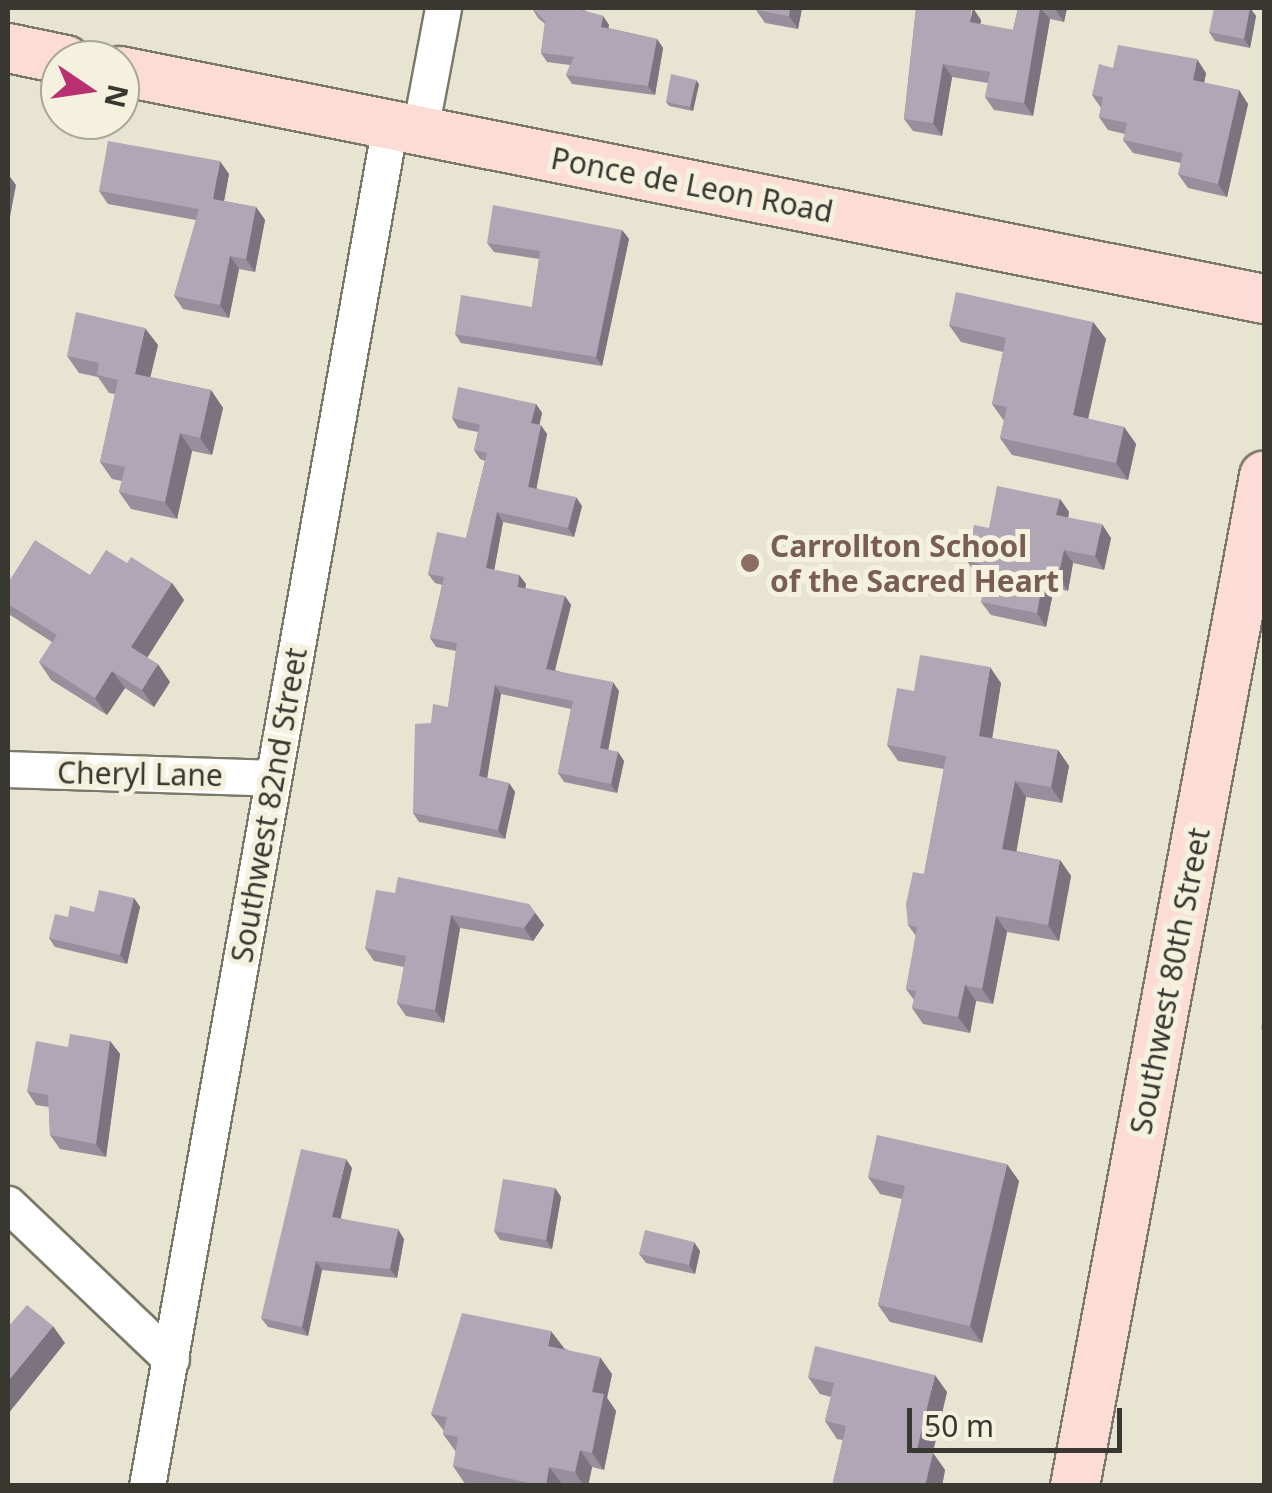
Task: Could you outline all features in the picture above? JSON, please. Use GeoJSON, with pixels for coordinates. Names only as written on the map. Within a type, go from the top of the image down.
{"type":"FeatureCollection","features":[{"type":"Feature","properties":{"kind":"street","name":"Southwest 82nd Street"},"geometry":{"type":"LineString","coordinates":[[147,1486],[274,778],[405,127],[443,8]]}},
{"type":"Feature","properties":{"kind":"street"},"geometry":{"type":"LineString","coordinates":[[8,48],[40,55]]}},
{"type":"Feature","properties":{"kind":"street","name":"Ponce de Leon Road"},"geometry":{"type":"LineString","coordinates":[[140,75],[1264,300]]}},
{"type":"Feature","properties":{"kind":"street","name":"Southwest 80th Street"},"geometry":{"type":"LineString","coordinates":[[1074,1486],[1264,476]]}},
{"type":"Feature","properties":{"kind":"street","name":"Cheryl Lane"},"geometry":{"type":"LineString","coordinates":[[8,769],[274,778]]}},
{"type":"Feature","properties":{"kind":"street"},"geometry":{"type":"LineString","coordinates":[[8,1204],[171,1359]]}},
{"type":"Feature","properties":{"kind":"building"},"geometry":{"type":"Polygon","coordinates":[[[532,8],[577,8],[603,16],[601,27],[657,39],[648,86],[566,75],[574,57],[541,53],[545,21],[532,8]]]}},
{"type":"Feature","properties":{"kind":"building"},"geometry":{"type":"Polygon","coordinates":[[[756,8],[790,8],[789,16],[756,8]]]}},
{"type":"Feature","properties":{"kind":"building"},"geometry":{"type":"Polygon","coordinates":[[[916,8],[972,8],[970,22],[1013,30],[1018,8],[1040,8],[1024,103],[985,97],[990,72],[943,64],[933,123],[904,119],[916,8]]]}},
{"type":"Feature","properties":{"kind":"building"},"geometry":{"type":"Polygon","coordinates":[[[1214,8],[1250,8],[1244,39],[1209,32],[1214,8]]]}},
{"type":"Feature","properties":{"kind":"building"},"geometry":{"type":"Polygon","coordinates":[[[1118,45],[1197,59],[1193,80],[1239,90],[1218,184],[1178,174],[1183,153],[1123,140],[1127,123],[1099,117],[1103,97],[1092,95],[1099,64],[1113,68],[1118,45]]]}},
{"type":"Feature","properties":{"kind":"building"},"geometry":{"type":"Polygon","coordinates":[[[671,74],[696,80],[690,107],[666,102],[671,74]]]}},
{"type":"Feature","properties":{"kind":"building"},"geometry":{"type":"Polygon","coordinates":[[[108,141],[220,161],[213,199],[256,207],[246,259],[230,256],[220,305],[174,296],[199,209],[99,191],[108,141]]]}},
{"type":"Feature","properties":{"kind":"building"},"geometry":{"type":"Polygon","coordinates":[[[493,205],[622,230],[596,357],[455,334],[461,295],[532,307],[540,251],[487,243],[493,205]]]}},
{"type":"Feature","properties":{"kind":"building"},"geometry":{"type":"Polygon","coordinates":[[[956,292],[1093,322],[1073,415],[1124,427],[1116,463],[1000,438],[1007,407],[992,404],[1006,338],[949,325],[956,292]]]}},
{"type":"Feature","properties":{"kind":"building"},"geometry":{"type":"Polygon","coordinates":[[[76,312],[145,328],[135,374],[211,390],[200,438],[180,433],[165,502],[119,492],[125,467],[100,462],[118,380],[97,375],[99,363],[67,356],[76,312]]]}},
{"type":"Feature","properties":{"kind":"building"},"geometry":{"type":"Polygon","coordinates":[[[458,387],[536,404],[531,423],[541,425],[528,487],[576,497],[568,528],[497,512],[486,568],[519,575],[518,587],[565,596],[546,669],[613,682],[600,748],[618,752],[611,784],[558,773],[573,701],[495,685],[479,776],[509,783],[498,830],[413,813],[415,724],[431,723],[433,704],[448,707],[457,643],[430,638],[444,577],[428,574],[437,532],[466,538],[487,453],[474,450],[480,425],[452,418],[458,387]]]}},
{"type":"Feature","properties":{"kind":"building"},"geometry":{"type":"Polygon","coordinates":[[[997,486],[1060,499],[1056,515],[1102,524],[1095,556],[1064,550],[1058,577],[1044,574],[1037,613],[981,602],[989,566],[967,561],[974,525],[989,528],[997,486]]]}},
{"type":"Feature","properties":{"kind":"building"},"geometry":{"type":"Polygon","coordinates":[[[35,540],[90,575],[106,550],[127,563],[131,557],[172,583],[131,647],[158,664],[142,690],[112,671],[95,698],[39,662],[57,635],[8,604],[8,583],[35,540]]]}},
{"type":"Feature","properties":{"kind":"building"},"geometry":{"type":"Polygon","coordinates":[[[920,655],[990,667],[979,736],[1058,750],[1051,787],[1015,781],[1002,849],[1060,860],[1048,925],[996,916],[982,989],[965,985],[958,1017],[912,1008],[916,991],[906,989],[917,927],[908,925],[906,904],[913,872],[924,874],[946,756],[887,745],[897,688],[914,691],[920,655]]]}},
{"type":"Feature","properties":{"kind":"building"},"geometry":{"type":"Polygon","coordinates":[[[398,877],[529,904],[535,913],[524,928],[451,915],[435,1010],[397,1003],[406,956],[365,948],[376,890],[395,893],[398,877]]]}},
{"type":"Feature","properties":{"kind":"building"},"geometry":{"type":"Polygon","coordinates":[[[99,890],[134,898],[120,955],[49,938],[55,914],[68,917],[70,906],[94,912],[99,890]]]}},
{"type":"Feature","properties":{"kind":"building"},"geometry":{"type":"Polygon","coordinates":[[[70,1034],[110,1041],[96,1144],[50,1135],[48,1095],[27,1091],[36,1041],[68,1047],[70,1034]]]}},
{"type":"Feature","properties":{"kind":"building"},"geometry":{"type":"Polygon","coordinates":[[[877,1135],[1007,1164],[970,1326],[878,1305],[905,1186],[868,1177],[877,1135]]]}},
{"type":"Feature","properties":{"kind":"building"},"geometry":{"type":"Polygon","coordinates":[[[301,1149],[346,1159],[332,1217],[398,1229],[390,1269],[316,1261],[302,1327],[261,1318],[301,1149]]]}},
{"type":"Feature","properties":{"kind":"building"},"geometry":{"type":"Polygon","coordinates":[[[503,1179],[555,1188],[546,1240],[494,1231],[503,1179]]]}},
{"type":"Feature","properties":{"kind":"building"},"geometry":{"type":"Polygon","coordinates":[[[645,1230],[694,1242],[689,1265],[639,1254],[645,1230]]]}},
{"type":"Feature","properties":{"kind":"building"},"geometry":{"type":"Polygon","coordinates":[[[27,1305],[53,1326],[8,1381],[8,1327],[27,1305]]]}},
{"type":"Feature","properties":{"kind":"building"},"geometry":{"type":"Polygon","coordinates":[[[462,1313],[551,1331],[548,1346],[600,1357],[592,1392],[604,1394],[592,1453],[580,1450],[575,1472],[549,1467],[543,1486],[453,1466],[458,1437],[443,1434],[447,1417],[431,1414],[462,1313]]]}},
{"type":"Feature","properties":{"kind":"building"},"geometry":{"type":"Polygon","coordinates":[[[815,1346],[935,1375],[917,1449],[933,1453],[925,1486],[832,1486],[846,1426],[825,1421],[834,1383],[808,1377],[815,1346]]]}},
{"type":"Feature","properties":{"kind":"place","name":"Carrollton School of the Sacred Heart"},"geometry":{"type":"Point","coordinates":[750,563]}}]}
